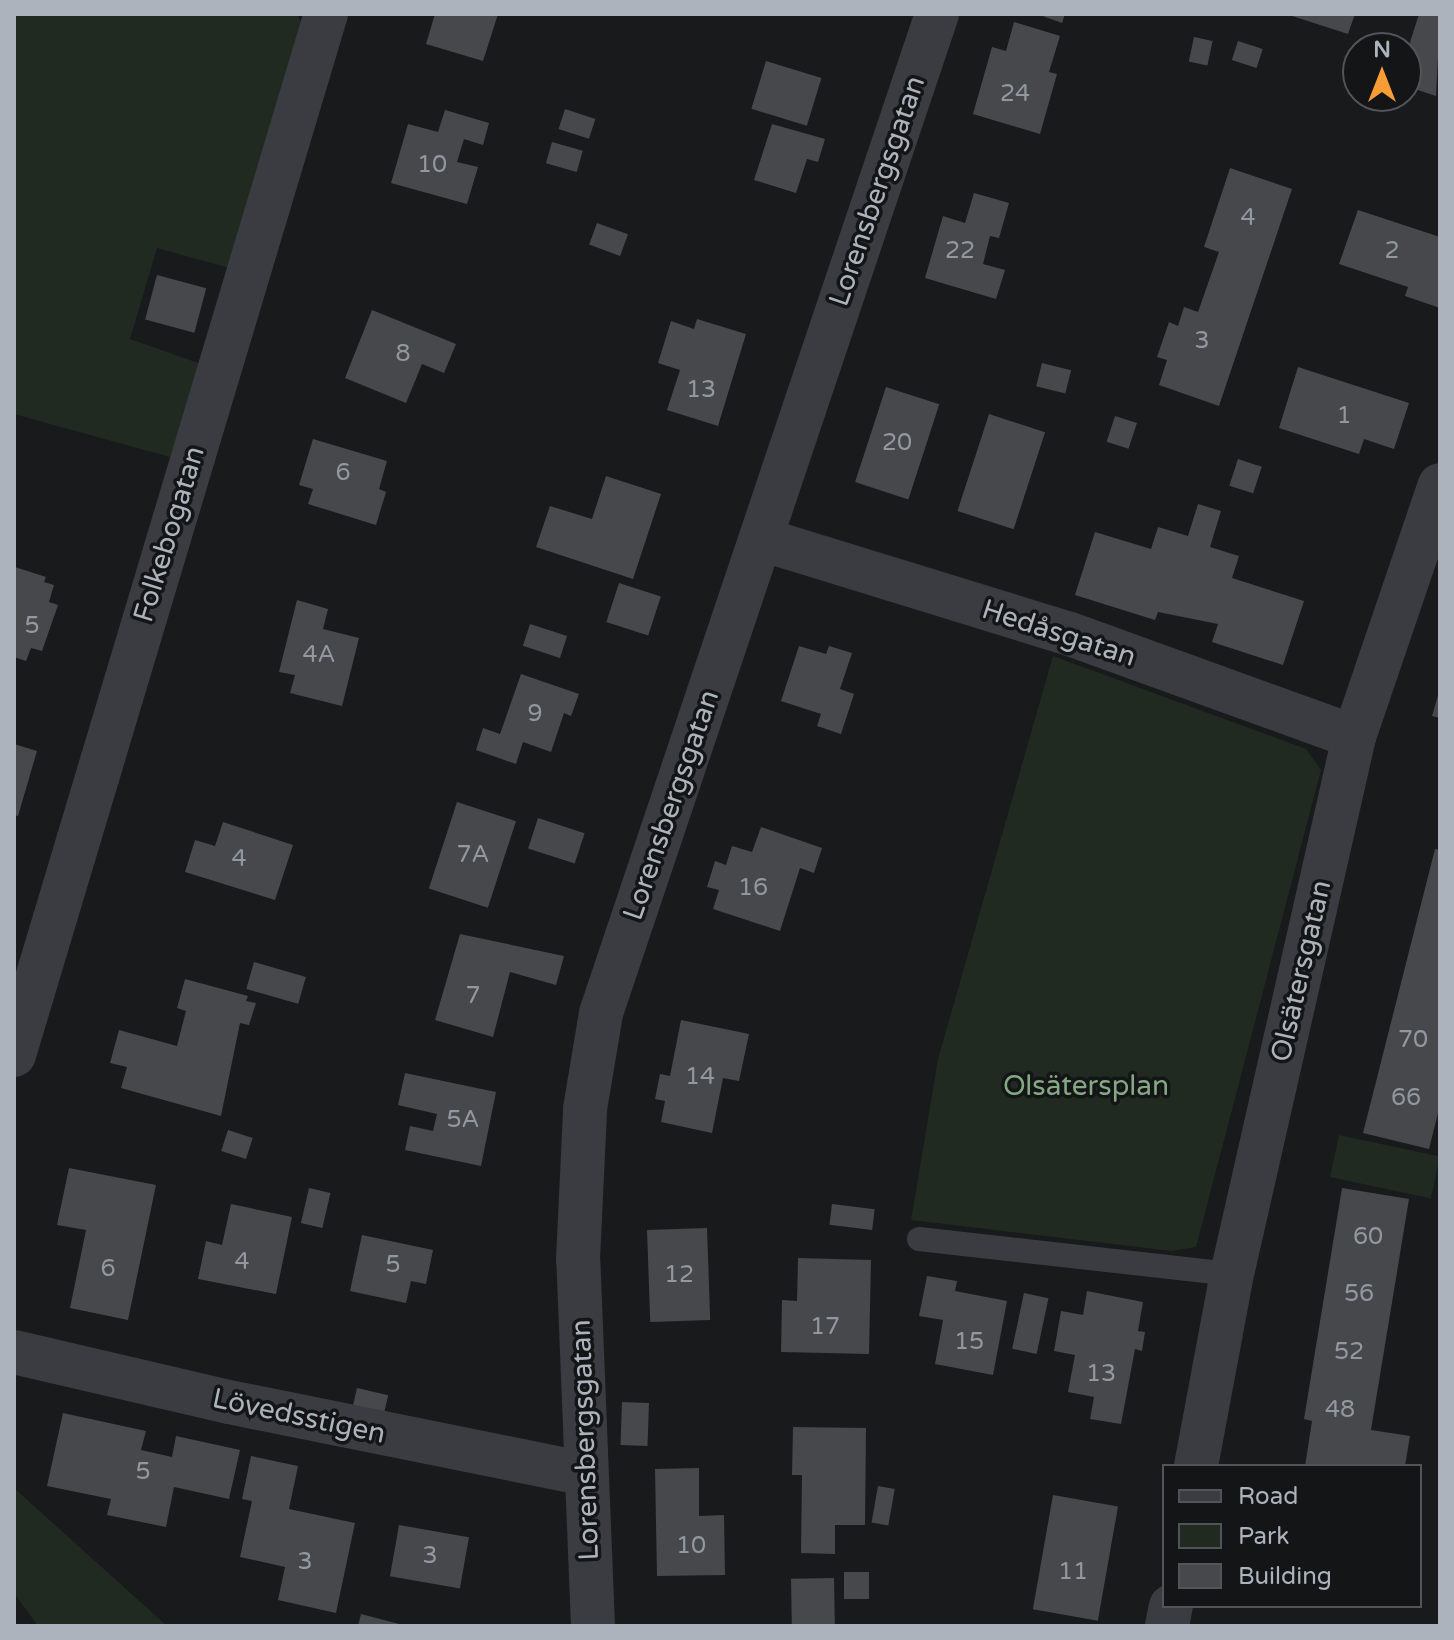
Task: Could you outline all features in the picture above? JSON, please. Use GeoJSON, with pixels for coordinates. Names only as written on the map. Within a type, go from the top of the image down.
{"type":"FeatureCollection","features":[{"type":"Feature","properties":{"kind":"street","name":"Folkebogatan"},"geometry":{"type":"LineString","coordinates":[[14,1055],[326,14]]}},
{"type":"Feature","properties":{"kind":"street","name":"Lorensbergsgatan"},"geometry":{"type":"LineString","coordinates":[[593,1626],[578,1260],[585,1109],[601,1013],[937,14]]}},
{"type":"Feature","properties":{"kind":"street","name":"Olsätersgatan"},"geometry":{"type":"LineString","coordinates":[[1196,1464],[1232,1274],[1354,737],[1440,485]]}},
{"type":"Feature","properties":{"kind":"street","name":"Hedåsgatan"},"geometry":{"type":"LineString","coordinates":[[761,539],[1070,634],[1354,737]]}},
{"type":"Feature","properties":{"kind":"street","name":"Lövedsstigen"},"geometry":{"type":"LineString","coordinates":[[14,1352],[229,1402],[585,1474]]}},
{"type":"Feature","properties":{"kind":"lane"},"geometry":{"type":"LineString","coordinates":[[919,1239],[1232,1274]]}},
{"type":"Feature","properties":{"kind":"green space"},"geometry":{"type":"Polygon","coordinates":[[[14,14],[297,14],[303,26],[233,269],[157,248],[130,339],[204,365],[170,457],[14,414],[14,14]]]}},
{"type":"Feature","properties":{"kind":"green space","name":"Olsätersplan"},"geometry":{"type":"Polygon","coordinates":[[[1053,656],[1306,749],[1321,770],[1196,1247],[1172,1251],[911,1220],[938,1059],[1053,656]]]}},
{"type":"Feature","properties":{"kind":"green space"},"geometry":{"type":"Polygon","coordinates":[[[1339,1135],[1440,1156],[1431,1198],[1330,1177],[1339,1135]]]}},
{"type":"Feature","properties":{"kind":"green space"},"geometry":{"type":"Polygon","coordinates":[[[14,1488],[167,1626],[38,1626],[14,1593],[14,1488]]]}},
{"type":"Feature","properties":{"kind":"building"},"geometry":{"type":"Polygon","coordinates":[[[435,14],[498,14],[483,61],[426,44],[435,14]]]}},
{"type":"Feature","properties":{"kind":"building"},"geometry":{"type":"Polygon","coordinates":[[[1037,14],[1065,14],[1062,23],[1037,14]]]}},
{"type":"Feature","properties":{"kind":"building"},"geometry":{"type":"Polygon","coordinates":[[[1286,14],[1355,14],[1349,32],[1286,14]]]}},
{"type":"Feature","properties":{"kind":"building"},"geometry":{"type":"Polygon","coordinates":[[[1419,14],[1440,16],[1436,96],[1422,91],[1422,32],[1413,32],[1419,14]]]}},
{"type":"Feature","properties":{"kind":"building"},"geometry":{"type":"Polygon","coordinates":[[[1014,22],[1060,36],[1049,72],[1057,74],[1040,134],[973,114],[992,47],[1006,51],[1014,22]]]}},
{"type":"Feature","properties":{"kind":"building"},"geometry":{"type":"Polygon","coordinates":[[[1194,37],[1213,41],[1207,65],[1189,61],[1194,37]]]}},
{"type":"Feature","properties":{"kind":"building"},"geometry":{"type":"Polygon","coordinates":[[[1238,41],[1263,49],[1257,68],[1232,60],[1238,41]]]}},
{"type":"Feature","properties":{"kind":"building"},"geometry":{"type":"Polygon","coordinates":[[[766,61],[821,78],[807,126],[751,109],[766,61]]]}},
{"type":"Feature","properties":{"kind":"building"},"geometry":{"type":"Polygon","coordinates":[[[565,109],[595,119],[589,139],[559,129],[565,109]]]}},
{"type":"Feature","properties":{"kind":"building"},"geometry":{"type":"Polygon","coordinates":[[[445,110],[489,123],[483,145],[464,139],[457,162],[478,167],[467,204],[391,183],[408,124],[438,132],[445,110]]]}},
{"type":"Feature","properties":{"kind":"building"},"geometry":{"type":"Polygon","coordinates":[[[772,124],[825,139],[818,162],[807,159],[796,193],[754,180],[772,124]]]}},
{"type":"Feature","properties":{"kind":"building"},"geometry":{"type":"Polygon","coordinates":[[[552,142],[583,151],[577,172],[546,163],[552,142]]]}},
{"type":"Feature","properties":{"kind":"building"},"geometry":{"type":"Polygon","coordinates":[[[1230,168],[1292,189],[1219,406],[1159,385],[1167,360],[1157,357],[1169,322],[1178,326],[1184,307],[1198,312],[1219,252],[1204,247],[1230,168]]]}},
{"type":"Feature","properties":{"kind":"building"},"geometry":{"type":"Polygon","coordinates":[[[974,193],[1009,203],[999,238],[990,236],[983,264],[1005,270],[996,299],[925,278],[943,216],[965,223],[974,193]]]}},
{"type":"Feature","properties":{"kind":"building"},"geometry":{"type":"Polygon","coordinates":[[[1358,210],[1440,237],[1440,308],[1405,296],[1408,287],[1339,264],[1358,210]]]}},
{"type":"Feature","properties":{"kind":"building"},"geometry":{"type":"Polygon","coordinates":[[[597,223],[628,234],[620,256],[589,245],[597,223]]]}},
{"type":"Feature","properties":{"kind":"building"},"geometry":{"type":"Polygon","coordinates":[[[157,275],[206,288],[194,333],[145,319],[157,275]]]}},
{"type":"Feature","properties":{"kind":"building"},"geometry":{"type":"Polygon","coordinates":[[[372,310],[456,344],[444,373],[422,364],[406,403],[345,378],[372,310]]]}},
{"type":"Feature","properties":{"kind":"building"},"geometry":{"type":"Polygon","coordinates":[[[697,319],[746,334],[718,426],[667,410],[680,370],[658,363],[671,321],[694,329],[697,319]]]}},
{"type":"Feature","properties":{"kind":"building"},"geometry":{"type":"Polygon","coordinates":[[[1042,363],[1071,370],[1065,394],[1036,386],[1042,363]]]}},
{"type":"Feature","properties":{"kind":"building"},"geometry":{"type":"Polygon","coordinates":[[[1298,367],[1409,403],[1394,449],[1364,439],[1359,454],[1279,428],[1298,367]]]}},
{"type":"Feature","properties":{"kind":"building"},"geometry":{"type":"Polygon","coordinates":[[[886,387],[939,404],[908,499],[855,482],[886,387]]]}},
{"type":"Feature","properties":{"kind":"building"},"geometry":{"type":"Polygon","coordinates":[[[989,414],[1045,432],[1014,529],[957,511],[989,414]]]}},
{"type":"Feature","properties":{"kind":"building"},"geometry":{"type":"Polygon","coordinates":[[[1115,416],[1137,423],[1129,449],[1107,442],[1115,416]]]}},
{"type":"Feature","properties":{"kind":"building"},"geometry":{"type":"Polygon","coordinates":[[[313,439],[387,461],[379,489],[386,492],[376,525],[308,504],[313,489],[299,485],[313,439]]]}},
{"type":"Feature","properties":{"kind":"building"},"geometry":{"type":"Polygon","coordinates":[[[1238,459],[1262,467],[1253,493],[1229,486],[1238,459]]]}},
{"type":"Feature","properties":{"kind":"building"},"geometry":{"type":"Polygon","coordinates":[[[606,476],[661,494],[633,579],[536,547],[550,506],[592,519],[606,476]]]}},
{"type":"Feature","properties":{"kind":"building"},"geometry":{"type":"Polygon","coordinates":[[[1198,504],[1221,511],[1210,547],[1239,556],[1232,578],[1304,601],[1283,665],[1212,642],[1218,624],[1158,612],[1155,620],[1075,595],[1095,532],[1151,549],[1158,527],[1188,536],[1198,504]]]}},
{"type":"Feature","properties":{"kind":"building"},"geometry":{"type":"Polygon","coordinates":[[[15,567],[46,577],[44,582],[54,585],[49,602],[58,605],[42,651],[31,648],[26,661],[14,657],[15,567]]]}},
{"type":"Feature","properties":{"kind":"building"},"geometry":{"type":"Polygon","coordinates":[[[619,583],[661,597],[648,636],[606,622],[619,583]]]}},
{"type":"Feature","properties":{"kind":"building"},"geometry":{"type":"Polygon","coordinates":[[[297,600],[328,609],[323,629],[359,638],[342,706],[290,693],[295,675],[279,672],[297,600]]]}},
{"type":"Feature","properties":{"kind":"building"},"geometry":{"type":"Polygon","coordinates":[[[530,624],[567,636],[560,658],[523,646],[530,624]]]}},
{"type":"Feature","properties":{"kind":"building"},"geometry":{"type":"Polygon","coordinates":[[[799,646],[826,654],[829,646],[852,653],[840,689],[854,694],[841,734],[817,726],[821,714],[781,701],[799,646]]]}},
{"type":"Feature","properties":{"kind":"building"},"geometry":{"type":"Polygon","coordinates":[[[521,674],[579,694],[571,716],[564,713],[551,752],[523,742],[516,764],[476,750],[483,728],[500,734],[521,674]]]}},
{"type":"Feature","properties":{"kind":"building"},"geometry":{"type":"Polygon","coordinates":[[[1440,692],[1440,718],[1432,716],[1440,692]]]}},
{"type":"Feature","properties":{"kind":"building"},"geometry":{"type":"Polygon","coordinates":[[[14,744],[37,751],[18,816],[14,815],[14,744]]]}},
{"type":"Feature","properties":{"kind":"building"},"geometry":{"type":"Polygon","coordinates":[[[457,802],[516,821],[488,908],[429,889],[457,802]]]}},
{"type":"Feature","properties":{"kind":"building"},"geometry":{"type":"Polygon","coordinates":[[[538,818],[585,833],[575,864],[528,848],[538,818]]]}},
{"type":"Feature","properties":{"kind":"building"},"geometry":{"type":"Polygon","coordinates":[[[223,822],[293,845],[275,900],[185,872],[195,840],[215,846],[223,822]]]}},
{"type":"Feature","properties":{"kind":"building"},"geometry":{"type":"Polygon","coordinates":[[[761,827],[822,848],[814,873],[800,868],[780,931],[713,909],[719,890],[707,887],[715,861],[726,865],[732,846],[752,852],[761,827]]]}},
{"type":"Feature","properties":{"kind":"building"},"geometry":{"type":"Polygon","coordinates":[[[1435,849],[1440,850],[1440,1105],[1429,1149],[1363,1133],[1435,849]]]}},
{"type":"Feature","properties":{"kind":"building"},"geometry":{"type":"Polygon","coordinates":[[[460,934],[564,956],[556,985],[510,972],[493,1037],[435,1020],[460,934]]]}},
{"type":"Feature","properties":{"kind":"building"},"geometry":{"type":"Polygon","coordinates":[[[254,962],[306,977],[298,1004],[246,989],[254,962]]]}},
{"type":"Feature","properties":{"kind":"building"},"geometry":{"type":"Polygon","coordinates":[[[185,979],[248,996],[246,1001],[256,1003],[249,1025],[240,1023],[221,1116],[121,1088],[127,1067],[110,1063],[119,1030],[177,1046],[186,1011],[177,1008],[185,979]]]}},
{"type":"Feature","properties":{"kind":"building"},"geometry":{"type":"Polygon","coordinates":[[[681,1020],[749,1034],[739,1081],[723,1078],[712,1133],[661,1122],[665,1101],[655,1099],[660,1074],[670,1076],[681,1020]]]}},
{"type":"Feature","properties":{"kind":"building"},"geometry":{"type":"Polygon","coordinates":[[[405,1073],[496,1092],[481,1166],[405,1150],[410,1126],[433,1131],[437,1114],[398,1105],[405,1073]]]}},
{"type":"Feature","properties":{"kind":"building"},"geometry":{"type":"Polygon","coordinates":[[[228,1130],[253,1138],[246,1159],[221,1151],[228,1130]]]}},
{"type":"Feature","properties":{"kind":"building"},"geometry":{"type":"Polygon","coordinates":[[[69,1168],[156,1185],[128,1320],[70,1308],[86,1230],[57,1225],[69,1168]]]}},
{"type":"Feature","properties":{"kind":"building"},"geometry":{"type":"Polygon","coordinates":[[[309,1188],[330,1193],[322,1228],[301,1223],[309,1188]]]}},
{"type":"Feature","properties":{"kind":"building"},"geometry":{"type":"Polygon","coordinates":[[[1342,1188],[1409,1199],[1371,1430],[1410,1436],[1405,1464],[1305,1464],[1312,1421],[1304,1419],[1342,1188]]]}},
{"type":"Feature","properties":{"kind":"building"},"geometry":{"type":"Polygon","coordinates":[[[231,1204],[292,1217],[276,1294],[198,1279],[206,1241],[222,1245],[231,1204]]]}},
{"type":"Feature","properties":{"kind":"building"},"geometry":{"type":"Polygon","coordinates":[[[832,1204],[875,1209],[872,1230],[829,1225],[832,1204]]]}},
{"type":"Feature","properties":{"kind":"building"},"geometry":{"type":"Polygon","coordinates":[[[707,1228],[710,1320],[650,1322],[647,1230],[707,1228]]]}},
{"type":"Feature","properties":{"kind":"building"},"geometry":{"type":"Polygon","coordinates":[[[362,1235],[433,1250],[426,1284],[411,1281],[406,1303],[350,1291],[362,1235]]]}},
{"type":"Feature","properties":{"kind":"building"},"geometry":{"type":"Polygon","coordinates":[[[798,1258],[871,1260],[869,1354],[781,1352],[782,1300],[797,1301],[798,1258]]]}},
{"type":"Feature","properties":{"kind":"building"},"geometry":{"type":"Polygon","coordinates":[[[927,1276],[957,1281],[955,1291],[1007,1301],[993,1375],[935,1364],[943,1320],[919,1316],[927,1276]]]}},
{"type":"Feature","properties":{"kind":"building"},"geometry":{"type":"Polygon","coordinates":[[[1087,1291],[1143,1302],[1138,1331],[1145,1332],[1142,1351],[1135,1349],[1121,1424],[1090,1419],[1094,1397],[1068,1392],[1075,1355],[1054,1351],[1061,1311],[1083,1315],[1087,1291]]]}},
{"type":"Feature","properties":{"kind":"building"},"geometry":{"type":"Polygon","coordinates":[[[1024,1293],[1048,1298],[1037,1354],[1012,1349],[1024,1293]]]}},
{"type":"Feature","properties":{"kind":"building"},"geometry":{"type":"Polygon","coordinates":[[[357,1388],[388,1395],[384,1415],[353,1407],[357,1388]]]}},
{"type":"Feature","properties":{"kind":"building"},"geometry":{"type":"Polygon","coordinates":[[[622,1402],[649,1403],[647,1446],[620,1445],[622,1402]]]}},
{"type":"Feature","properties":{"kind":"building"},"geometry":{"type":"Polygon","coordinates":[[[63,1413],[146,1431],[141,1450],[172,1457],[176,1436],[240,1450],[229,1499],[174,1487],[166,1527],[107,1515],[111,1499],[47,1486],[63,1413]]]}},
{"type":"Feature","properties":{"kind":"building"},"geometry":{"type":"Polygon","coordinates":[[[793,1427],[866,1428],[865,1525],[835,1525],[835,1554],[801,1553],[802,1475],[792,1475],[793,1427]]]}},
{"type":"Feature","properties":{"kind":"building"},"geometry":{"type":"Polygon","coordinates":[[[251,1456],[298,1466],[289,1509],[355,1523],[336,1613],[278,1600],[285,1567],[240,1557],[252,1501],[242,1499],[251,1456]]]}},
{"type":"Feature","properties":{"kind":"building"},"geometry":{"type":"Polygon","coordinates":[[[699,1468],[699,1516],[724,1515],[725,1575],[657,1576],[655,1469],[699,1468]]]}},
{"type":"Feature","properties":{"kind":"building"},"geometry":{"type":"Polygon","coordinates":[[[878,1486],[895,1489],[888,1525],[872,1522],[878,1486]]]}},
{"type":"Feature","properties":{"kind":"building"},"geometry":{"type":"Polygon","coordinates":[[[1053,1495],[1118,1506],[1098,1621],[1033,1609],[1053,1495]]]}},
{"type":"Feature","properties":{"kind":"building"},"geometry":{"type":"Polygon","coordinates":[[[399,1525],[469,1537],[460,1589],[390,1576],[399,1525]]]}},
{"type":"Feature","properties":{"kind":"building"},"geometry":{"type":"Polygon","coordinates":[[[844,1572],[869,1572],[869,1599],[844,1599],[844,1572]]]}},
{"type":"Feature","properties":{"kind":"building"},"geometry":{"type":"Polygon","coordinates":[[[834,1578],[835,1624],[792,1625],[791,1579],[834,1578]]]}},
{"type":"Feature","properties":{"kind":"building"},"geometry":{"type":"Polygon","coordinates":[[[361,1614],[403,1625],[358,1626],[361,1614]]]}}]}
